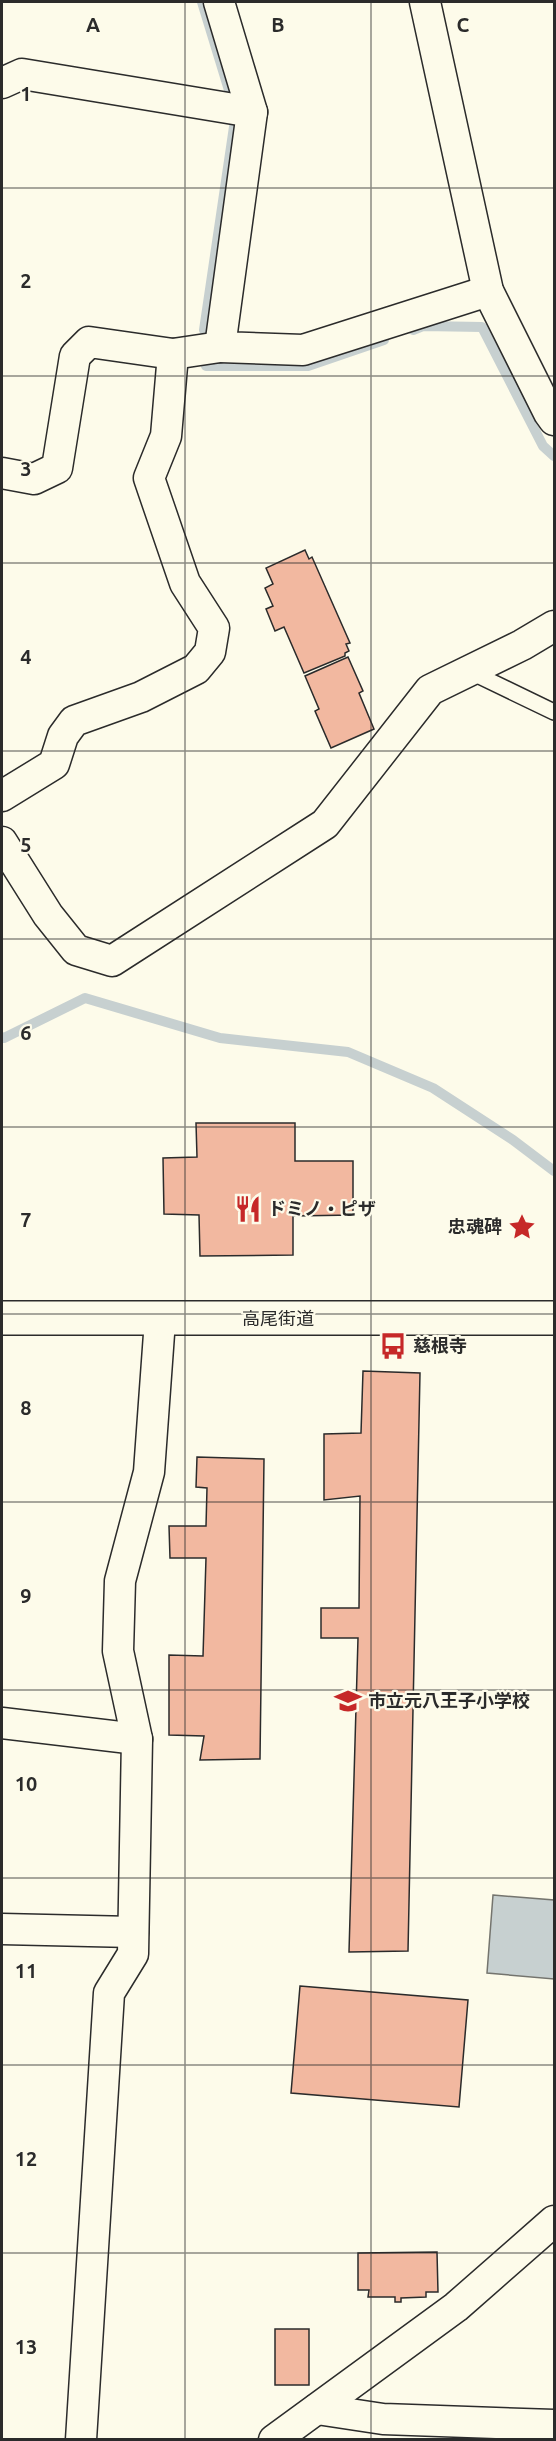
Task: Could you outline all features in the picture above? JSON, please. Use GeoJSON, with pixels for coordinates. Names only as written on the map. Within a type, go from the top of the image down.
{"type":"FeatureCollection","features":[{"type":"Feature","properties":{"kind":"main road","name":"高尾街道"},"geometry":{"type":"LineString","coordinates":[[2,1318],[160,1320],[555,1318]]}},
{"type":"Feature","properties":{"kind":"street"},"geometry":{"type":"LineString","coordinates":[[219,2],[252,112],[220,347]]}},
{"type":"Feature","properties":{"kind":"street"},"geometry":{"type":"LineString","coordinates":[[425,2],[488,291],[549,413],[555,420]]}},
{"type":"Feature","properties":{"kind":"street"},"geometry":{"type":"LineString","coordinates":[[2,83],[22,74],[252,112]]}},
{"type":"Feature","properties":{"kind":"street"},"geometry":{"type":"LineString","coordinates":[[2,473],[34,478],[57,468],[75,356],[89,342],[173,354],[220,347],[303,350],[488,291]]}},
{"type":"Feature","properties":{"kind":"street"},"geometry":{"type":"LineString","coordinates":[[2,796],[54,764],[63,736],[74,721],[151,693],[196,669],[210,652],[214,628],[185,584],[149,478],[166,436],[173,354]]}},
{"type":"Feature","properties":{"kind":"street"},"geometry":{"type":"LineString","coordinates":[[2,842],[48,915],[76,950],[112,961],[325,824],[430,690],[555,626]]}},
{"type":"Feature","properties":{"kind":"street"},"geometry":{"type":"LineString","coordinates":[[81,2439],[110,1993],[133,1954],[137,1739],[118,1651],[120,1581],[149,1472],[160,1320]]}},
{"type":"Feature","properties":{"kind":"street"},"geometry":{"type":"LineString","coordinates":[[2,1723],[137,1739]]}},
{"type":"Feature","properties":{"kind":"street"},"geometry":{"type":"LineString","coordinates":[[2,1929],[133,1932]]}},
{"type":"Feature","properties":{"kind":"street"},"geometry":{"type":"LineString","coordinates":[[274,2439],[456,2307],[555,2221]]}},
{"type":"Feature","properties":{"kind":"street"},"geometry":{"type":"LineString","coordinates":[[317,2409],[383,2429],[555,2425]]}},
{"type":"Feature","properties":{"kind":"lane"},"geometry":{"type":"LineString","coordinates":[[469,671],[555,712]]}},
{"type":"Feature","properties":{"kind":"shaded area"},"geometry":{"type":"Polygon","coordinates":[[[493,1895],[554,1900],[554,1979],[487,1973],[493,1895]]]}},
{"type":"Feature","properties":{"kind":"building"},"geometry":{"type":"Polygon","coordinates":[[[305,550],[309,559],[312,557],[350,643],[346,644],[349,651],[345,653],[345,656],[304,673],[284,627],[275,631],[266,609],[273,606],[265,588],[273,584],[266,568],[305,550]]]}},
{"type":"Feature","properties":{"kind":"building"},"geometry":{"type":"Polygon","coordinates":[[[348,657],[363,691],[359,693],[374,729],[331,748],[315,711],[319,709],[305,676],[348,657]]]}},
{"type":"Feature","properties":{"kind":"building"},"geometry":{"type":"Polygon","coordinates":[[[196,1123],[295,1123],[295,1161],[353,1161],[353,1215],[293,1216],[293,1255],[200,1256],[199,1215],[164,1214],[163,1158],[197,1157],[196,1123]]]}},
{"type":"Feature","properties":{"kind":"building"},"geometry":{"type":"Polygon","coordinates":[[[363,1371],[420,1373],[408,1951],[349,1952],[358,1638],[321,1638],[321,1608],[359,1608],[360,1496],[324,1500],[324,1434],[361,1433],[363,1371]]]}},
{"type":"Feature","properties":{"kind":"building"},"geometry":{"type":"Polygon","coordinates":[[[197,1457],[264,1459],[260,1759],[200,1760],[204,1736],[169,1735],[169,1655],[203,1656],[206,1558],[170,1558],[169,1526],[206,1526],[207,1488],[196,1487],[197,1457]]]}},
{"type":"Feature","properties":{"kind":"building"},"geometry":{"type":"Polygon","coordinates":[[[300,1986],[468,2000],[459,2107],[291,2093],[300,1986]]]}},
{"type":"Feature","properties":{"kind":"building"},"geometry":{"type":"Polygon","coordinates":[[[437,2252],[438,2292],[426,2292],[426,2297],[401,2298],[401,2302],[395,2302],[395,2297],[368,2297],[369,2290],[358,2290],[358,2253],[437,2252]]]}},
{"type":"Feature","properties":{"kind":"building"},"geometry":{"type":"Polygon","coordinates":[[[275,2329],[309,2329],[309,2385],[275,2385],[275,2329]]]}},
{"type":"Feature","properties":{"kind":"waterway"},"geometry":{"type":"LineString","coordinates":[[202,2],[232,100]]}},
{"type":"Feature","properties":{"kind":"waterway"},"geometry":{"type":"LineString","coordinates":[[204,330],[235,120]]}},
{"type":"Feature","properties":{"kind":"waterway"},"geometry":{"type":"LineString","coordinates":[[413,330],[423,326],[482,327],[543,446],[554,456]]}},
{"type":"Feature","properties":{"kind":"waterway"},"geometry":{"type":"LineString","coordinates":[[206,366],[308,366],[384,340]]}},
{"type":"Feature","properties":{"kind":"waterway"},"geometry":{"type":"LineString","coordinates":[[2,1037],[85,998],[220,1038],[348,1052],[433,1088],[513,1140],[554,1171]]}},
{"type":"Feature","properties":{"kind":"place","name":"ドミノ・ピザ"},"geometry":{"type":"Point","coordinates":[248,1209]}},
{"type":"Feature","properties":{"kind":"place","name":"忠魂碑"},"geometry":{"type":"Point","coordinates":[522,1227]}},
{"type":"Feature","properties":{"kind":"place","name":"慈根寺"},"geometry":{"type":"Point","coordinates":[393,1346]}},
{"type":"Feature","properties":{"kind":"place","name":"市立元八王子小学校"},"geometry":{"type":"Point","coordinates":[348,1701]}}]}
